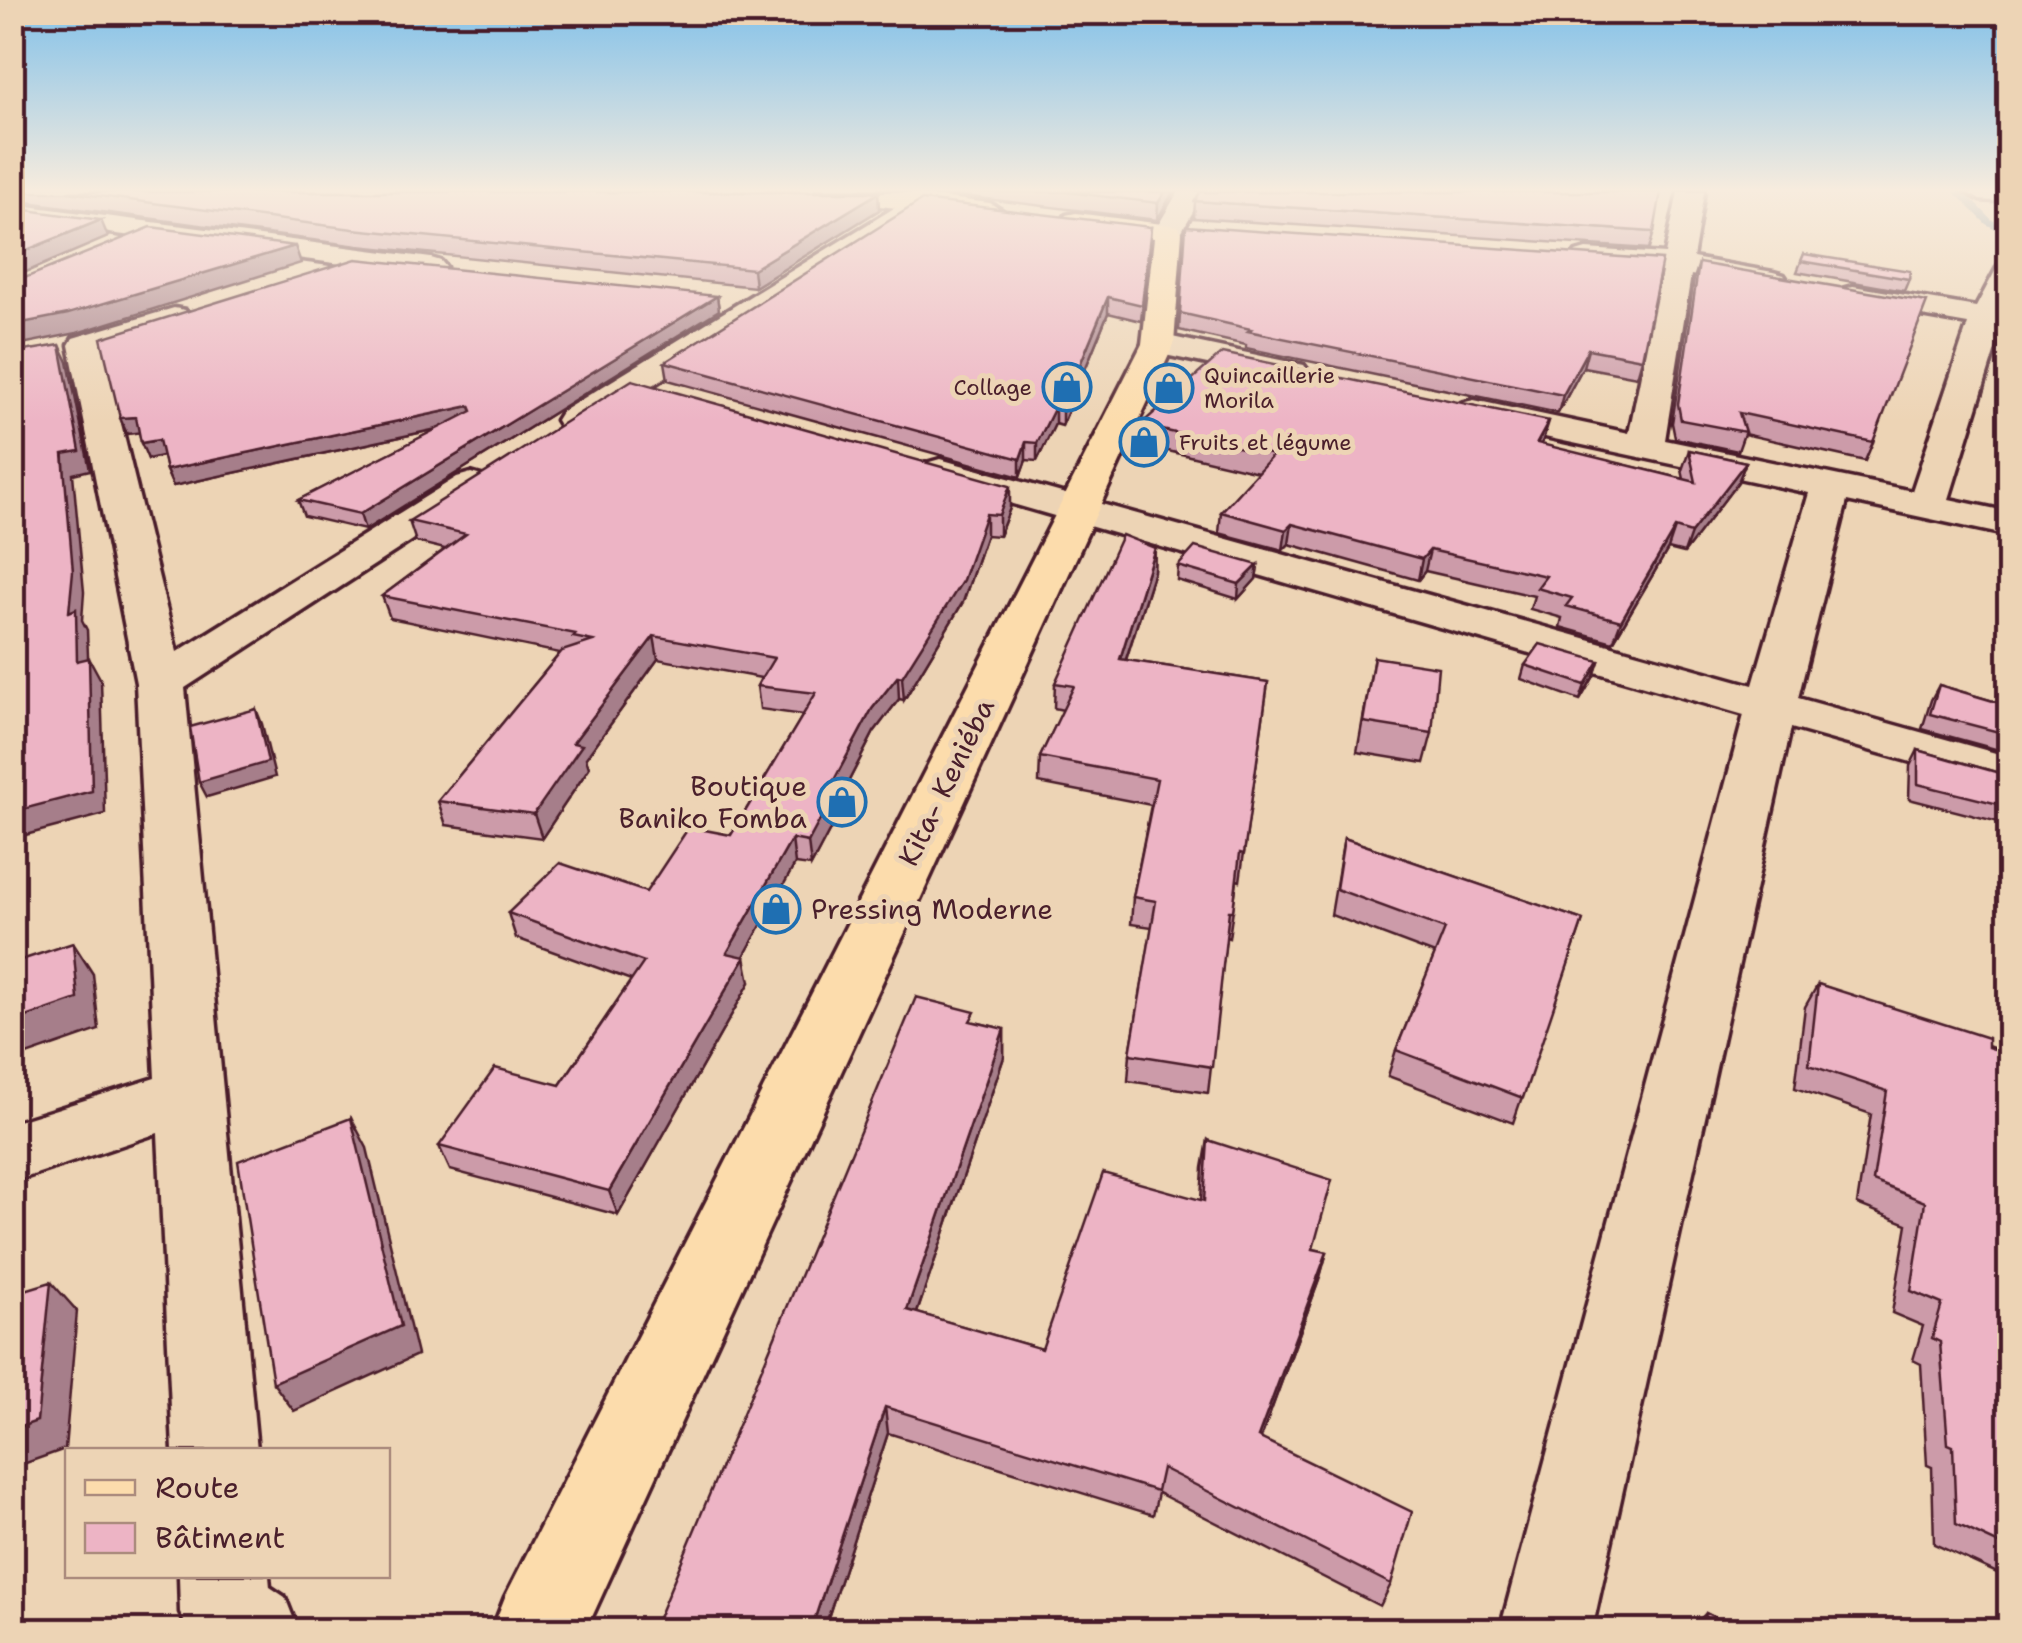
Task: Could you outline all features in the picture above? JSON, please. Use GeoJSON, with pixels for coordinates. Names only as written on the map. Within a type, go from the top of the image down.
{"type":"FeatureCollection","features":[{"type":"Feature","properties":{"kind":"main road","name":"Kita- Keniéba"},"geometry":{"type":"LineString","coordinates":[[538,1630],[1158,344],[1174,269]]}},
{"type":"Feature","properties":{"kind":"street"},"geometry":{"type":"LineString","coordinates":[[215,1448],[160,683],[67,349],[327,269]]}},
{"type":"Feature","properties":{"kind":"street"},"geometry":{"type":"LineString","coordinates":[[546,438],[813,269]]}},
{"type":"Feature","properties":{"kind":"street"},"geometry":{"type":"LineString","coordinates":[[1645,447],[1677,269]]}},
{"type":"Feature","properties":{"kind":"street"},"geometry":{"type":"LineString","coordinates":[[1705,269],[1794,284]]}},
{"type":"Feature","properties":{"kind":"street"},"geometry":{"type":"LineString","coordinates":[[1927,506],[1986,318],[2010,269]]}},
{"type":"Feature","properties":{"kind":"street"},"geometry":{"type":"LineString","coordinates":[[1832,291],[1986,318]]}},
{"type":"Feature","properties":{"kind":"street"},"geometry":{"type":"LineString","coordinates":[[724,297],[762,301]]}},
{"type":"Feature","properties":{"kind":"street"},"geometry":{"type":"LineString","coordinates":[[1158,344],[1333,381]]}},
{"type":"Feature","properties":{"kind":"street"},"geometry":{"type":"LineString","coordinates":[[631,384],[686,400]]}},
{"type":"Feature","properties":{"kind":"street"},"geometry":{"type":"LineString","coordinates":[[1431,401],[2010,524]]}},
{"type":"Feature","properties":{"kind":"street"},"geometry":{"type":"LineString","coordinates":[[910,463],[2010,774]]}},
{"type":"Feature","properties":{"kind":"street"},"geometry":{"type":"LineString","coordinates":[[160,683],[496,470]]}},
{"type":"Feature","properties":{"kind":"street"},"geometry":{"type":"LineString","coordinates":[[1546,1630],[1772,707],[1831,486]]}},
{"type":"Feature","properties":{"kind":"street"},"geometry":{"type":"LineString","coordinates":[[12,1153],[189,1095]]}},
{"type":"Feature","properties":{"kind":"street"},"geometry":{"type":"LineString","coordinates":[[224,1578],[226,1612],[252,1630]]}},
{"type":"Feature","properties":{"kind":"building"},"geometry":{"type":"Polygon","coordinates":[[[48,269],[219,269],[68,314],[12,325],[12,283],[48,269]]]}},
{"type":"Feature","properties":{"kind":"building"},"geometry":{"type":"Polygon","coordinates":[[[325,269],[450,269],[717,296],[360,514],[298,500],[472,411],[470,406],[166,470],[159,440],[141,443],[136,417],[120,418],[101,338],[325,269]]]}},
{"type":"Feature","properties":{"kind":"building"},"geometry":{"type":"Polygon","coordinates":[[[813,269],[1146,269],[1142,305],[1108,297],[1062,408],[1055,407],[1037,443],[1026,442],[1020,459],[665,362],[813,269]]]}},
{"type":"Feature","properties":{"kind":"building"},"geometry":{"type":"Polygon","coordinates":[[[1183,269],[1660,269],[1642,359],[1588,349],[1563,395],[1248,331],[1251,329],[1180,313],[1183,269]]]}},
{"type":"Feature","properties":{"kind":"building"},"geometry":{"type":"Polygon","coordinates":[[[1698,269],[1732,269],[1927,302],[1873,442],[1739,413],[1745,432],[1681,420],[1678,404],[1698,269]]]}},
{"type":"Feature","properties":{"kind":"building"},"geometry":{"type":"Polygon","coordinates":[[[1847,269],[1910,271],[1909,279],[1847,269]]]}},
{"type":"Feature","properties":{"kind":"building"},"geometry":{"type":"Polygon","coordinates":[[[60,345],[80,451],[63,454],[73,571],[69,612],[76,609],[77,661],[89,658],[92,791],[12,812],[12,353],[60,345]]]}},
{"type":"Feature","properties":{"kind":"building"},"geometry":{"type":"Polygon","coordinates":[[[1222,353],[1549,421],[1537,443],[1696,482],[1689,450],[1746,462],[1691,533],[1675,528],[1621,621],[1566,606],[1572,598],[1537,588],[1546,576],[1430,550],[1422,559],[1292,524],[1286,530],[1221,512],[1273,455],[1140,425],[1222,353]]]}},
{"type":"Feature","properties":{"kind":"building"},"geometry":{"type":"Polygon","coordinates":[[[632,380],[1010,486],[999,515],[986,514],[963,580],[902,677],[898,676],[872,709],[833,782],[840,783],[808,842],[792,839],[727,953],[745,957],[609,1191],[439,1146],[495,1068],[560,1085],[644,962],[508,913],[560,863],[646,892],[689,827],[731,835],[816,693],[757,686],[774,658],[654,636],[573,743],[582,745],[534,814],[438,801],[562,651],[593,641],[573,637],[576,634],[382,596],[466,534],[409,521],[632,380]]]}},
{"type":"Feature","properties":{"kind":"building"},"geometry":{"type":"Polygon","coordinates":[[[1122,535],[1155,548],[1120,659],[1268,682],[1244,854],[1240,853],[1233,911],[1229,911],[1212,1067],[1130,1054],[1156,901],[1133,897],[1157,779],[1040,757],[1074,686],[1055,683],[1122,535]]]}},
{"type":"Feature","properties":{"kind":"building"},"geometry":{"type":"Polygon","coordinates":[[[1195,547],[1258,565],[1239,584],[1178,566],[1195,547]]]}},
{"type":"Feature","properties":{"kind":"building"},"geometry":{"type":"Polygon","coordinates":[[[1540,644],[1599,661],[1585,685],[1525,665],[1540,644]]]}},
{"type":"Feature","properties":{"kind":"building"},"geometry":{"type":"Polygon","coordinates":[[[1374,657],[1438,667],[1432,733],[1363,722],[1374,657]]]}},
{"type":"Feature","properties":{"kind":"building"},"geometry":{"type":"Polygon","coordinates":[[[1939,685],[2010,706],[2010,735],[1930,714],[1939,685]]]}},
{"type":"Feature","properties":{"kind":"building"},"geometry":{"type":"Polygon","coordinates":[[[256,709],[268,762],[199,782],[190,727],[256,709]]]}},
{"type":"Feature","properties":{"kind":"building"},"geometry":{"type":"Polygon","coordinates":[[[1918,750],[2010,776],[2010,807],[1918,784],[1918,750]]]}},
{"type":"Feature","properties":{"kind":"building"},"geometry":{"type":"Polygon","coordinates":[[[1344,838],[1583,920],[1523,1098],[1396,1050],[1445,929],[1336,889],[1344,838]]]}},
{"type":"Feature","properties":{"kind":"building"},"geometry":{"type":"Polygon","coordinates":[[[73,943],[78,999],[12,1022],[12,963],[73,943]]]}},
{"type":"Feature","properties":{"kind":"building"},"geometry":{"type":"Polygon","coordinates":[[[1818,984],[1988,1038],[1988,1047],[2010,1054],[2010,1549],[1956,1524],[1953,1446],[1948,1444],[1940,1342],[1932,1338],[1942,1304],[1911,1291],[1925,1202],[1873,1181],[1887,1091],[1809,1065],[1818,984]]]}},
{"type":"Feature","properties":{"kind":"building"},"geometry":{"type":"Polygon","coordinates":[[[916,997],[975,1012],[970,1021],[1004,1029],[907,1310],[1042,1349],[1103,1173],[1204,1201],[1208,1140],[1332,1180],[1313,1249],[1327,1252],[1258,1437],[1412,1512],[1391,1584],[1162,1468],[1157,1491],[885,1407],[811,1630],[653,1630],[916,997]]]}},
{"type":"Feature","properties":{"kind":"building"},"geometry":{"type":"Polygon","coordinates":[[[351,1118],[401,1326],[273,1383],[238,1161],[351,1118]]]}},
{"type":"Feature","properties":{"kind":"building"},"geometry":{"type":"Polygon","coordinates":[[[51,1282],[37,1421],[12,1430],[12,1294],[51,1282]]]}},
{"type":"Feature","properties":{"kind":"building"},"geometry":{"type":"Polygon","coordinates":[[[1706,1613],[1740,1630],[1703,1630],[1706,1613]]]}},
{"type":"Feature","properties":{"kind":"place","name":"Collage"},"geometry":{"type":"Point","coordinates":[1067,387]}},
{"type":"Feature","properties":{"kind":"place","name":"Quincaillerie Morila"},"geometry":{"type":"Point","coordinates":[1169,388]}},
{"type":"Feature","properties":{"kind":"place","name":"Fruits et légume"},"geometry":{"type":"Point","coordinates":[1144,442]}},
{"type":"Feature","properties":{"kind":"place","name":"Boutique Baniko Fomba"},"geometry":{"type":"Point","coordinates":[842,802]}},
{"type":"Feature","properties":{"kind":"place","name":"Pressing Moderne"},"geometry":{"type":"Point","coordinates":[776,909]}}]}
